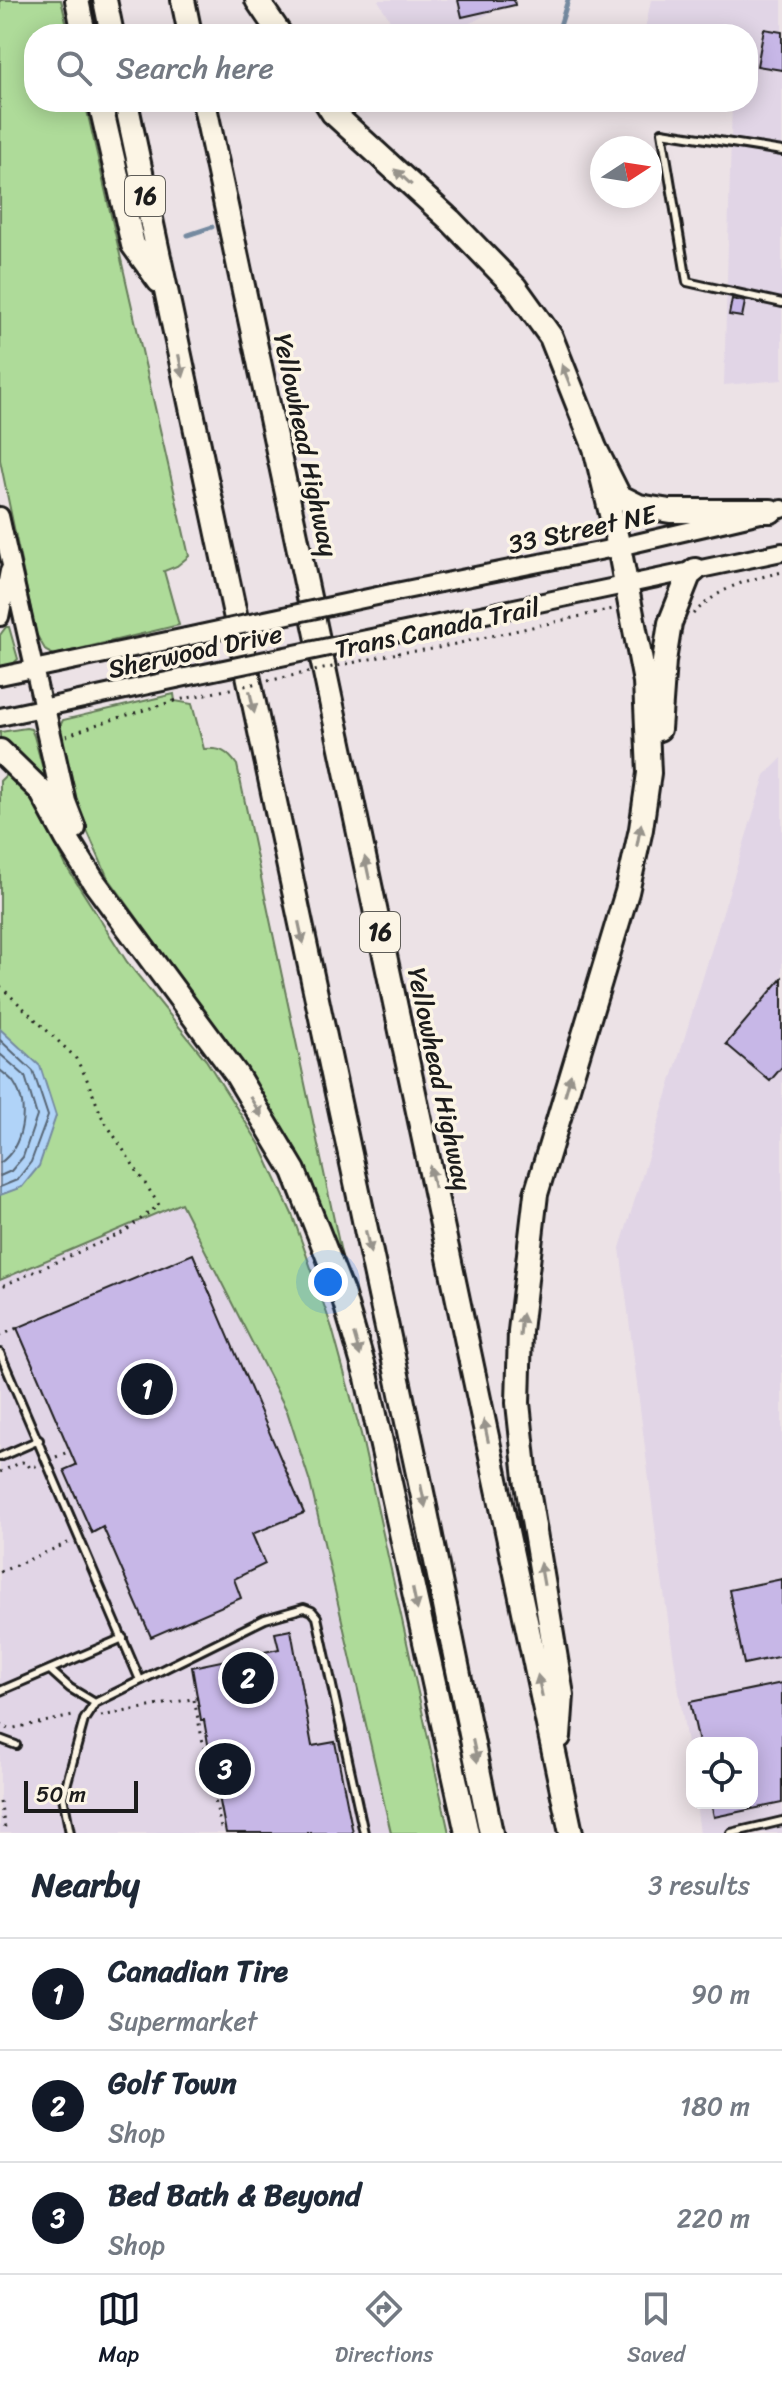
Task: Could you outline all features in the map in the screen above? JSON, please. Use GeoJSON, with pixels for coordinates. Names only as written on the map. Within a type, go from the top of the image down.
{"type":"FeatureCollection","features":[{"type":"Feature","properties":{"kind":"highway"},"geometry":{"type":"LineString","coordinates":[[77,0],[82,24]]}},
{"type":"Feature","properties":{"kind":"highway"},"geometry":{"type":"LineString","coordinates":[[105,0],[110,24]]}},
{"type":"Feature","properties":{"kind":"highway"},"geometry":{"type":"LineString","coordinates":[[183,0],[188,24]]}},
{"type":"Feature","properties":{"kind":"highway"},"geometry":{"type":"LineString","coordinates":[[257,0],[273,24]]}},
{"type":"Feature","properties":{"kind":"highway"},"geometry":{"type":"LineString","coordinates":[[102,112],[133,245],[165,290]]}},
{"type":"Feature","properties":{"kind":"highway","name":"16"},"geometry":{"type":"LineString","coordinates":[[128,112],[491,1833]]}},
{"type":"Feature","properties":{"kind":"highway","name":"Yellowhead Highway"},"geometry":{"type":"LineString","coordinates":[[206,112],[571,1833]]}},
{"type":"Feature","properties":{"kind":"highway"},"geometry":{"type":"LineString","coordinates":[[332,112],[450,220],[515,287],[551,337],[595,448],[619,496],[639,506],[700,512],[778,512]]}},
{"type":"Feature","properties":{"kind":"highway"},"geometry":{"type":"LineString","coordinates":[[556,1762],[562,1695],[526,1478],[518,1403],[520,1331],[536,1194],[627,892],[649,773],[645,682],[619,547],[595,448]]}},
{"type":"Feature","properties":{"kind":"highway"},"geometry":{"type":"LineString","coordinates":[[649,773],[658,751],[664,661],[670,623],[689,575],[695,570]]}},
{"type":"Feature","properties":{"kind":"highway"},"geometry":{"type":"LineString","coordinates":[[43,708],[64,802],[94,882]]}},
{"type":"Feature","properties":{"kind":"highway"},"geometry":{"type":"LineString","coordinates":[[0,751],[41,791],[94,882],[236,1074],[294,1171],[342,1292],[367,1378],[467,1833]]}},
{"type":"Feature","properties":{"kind":"main road","name":"33 Street NE"},"geometry":{"type":"LineString","coordinates":[[391,593],[778,512]]}},
{"type":"Feature","properties":{"kind":"main road"},"geometry":{"type":"LineString","coordinates":[[0,516],[43,708]]}},
{"type":"Feature","properties":{"kind":"main road"},"geometry":{"type":"LineString","coordinates":[[626,584],[782,552]]}},
{"type":"Feature","properties":{"kind":"main road"},"geometry":{"type":"LineString","coordinates":[[0,617],[10,566]]}},
{"type":"Feature","properties":{"kind":"main road","name":"Sherwood Drive"},"geometry":{"type":"LineString","coordinates":[[0,717],[626,584]]}},
{"type":"Feature","properties":{"kind":"main road","name":"Sherwood Drive"},"geometry":{"type":"LineString","coordinates":[[0,676],[391,593]]}},
{"type":"Feature","properties":{"kind":"lane"},"geometry":{"type":"LineString","coordinates":[[782,151],[662,132],[687,282],[782,303]]}},
{"type":"Feature","properties":{"kind":"lane"},"geometry":{"type":"LineString","coordinates":[[0,1353],[140,1680]]}},
{"type":"Feature","properties":{"kind":"lane"},"geometry":{"type":"LineString","coordinates":[[0,1457],[39,1440]]}},
{"type":"Feature","properties":{"kind":"lane"},"geometry":{"type":"LineString","coordinates":[[70,1833],[63,1797],[84,1720],[95,1703],[265,1619],[304,1608],[317,1617],[364,1833]]}},
{"type":"Feature","properties":{"kind":"lane"},"geometry":{"type":"LineString","coordinates":[[0,1691],[123,1638]]}},
{"type":"Feature","properties":{"kind":"lane"},"geometry":{"type":"LineString","coordinates":[[50,1670],[70,1688],[95,1703]]}},
{"type":"Feature","properties":{"kind":"lane"},"geometry":{"type":"LineString","coordinates":[[0,1739],[16,1745]]}},
{"type":"Feature","properties":{"kind":"lane"},"geometry":{"type":"LineString","coordinates":[[731,1833],[782,1821]]}},
{"type":"Feature","properties":{"kind":"path"},"geometry":{"type":"LineString","coordinates":[[688,620],[711,597],[729,586],[782,572]]}},
{"type":"Feature","properties":{"kind":"path","name":"Trans Canada Trail"},"geometry":{"type":"LineString","coordinates":[[60,737],[174,701],[612,609]]}},
{"type":"Feature","properties":{"kind":"path"},"geometry":{"type":"LineString","coordinates":[[0,986],[75,1057],[107,1125],[159,1205],[124,1232],[0,1287]]}},
{"type":"Feature","properties":{"kind":"path"},"geometry":{"type":"LineString","coordinates":[[0,1336],[17,1328]]}},
{"type":"Feature","properties":{"kind":"path"},"geometry":{"type":"LineString","coordinates":[[0,1572],[80,1538]]}},
{"type":"Feature","properties":{"kind":"path"},"geometry":{"type":"LineString","coordinates":[[194,1699],[222,1833]]}},
{"type":"Feature","properties":{"kind":"path"},"geometry":{"type":"LineString","coordinates":[[0,1802],[6,1833]]}},
{"type":"Feature","properties":{"kind":"shaded area"},"geometry":{"type":"Polygon","coordinates":[[[378,0],[515,0],[468,24],[392,24],[378,0]]]}},
{"type":"Feature","properties":{"kind":"shaded area"},"geometry":{"type":"Polygon","coordinates":[[[651,0],[782,0],[782,380],[724,385],[732,112],[758,112],[758,24],[646,24],[651,0]]]}},
{"type":"Feature","properties":{"kind":"shaded area"},"geometry":{"type":"Polygon","coordinates":[[[782,758],[782,1833],[700,1833],[697,1809],[758,1809],[758,1737],[686,1738],[659,1560],[620,1248],[765,775],[782,758]]]}},
{"type":"Feature","properties":{"kind":"shaded area"},"geometry":{"type":"Polygon","coordinates":[[[180,1202],[261,1354],[287,1411],[310,1482],[390,1833],[0,1833],[0,1280],[180,1202]]]}},
{"type":"Feature","properties":{"kind":"green space"},"geometry":{"type":"Polygon","coordinates":[[[0,0],[61,0],[67,24],[24,24],[24,112],[87,112],[189,556],[177,566],[164,571],[179,625],[54,655],[46,651],[36,634],[0,460],[0,0]]]}},
{"type":"Feature","properties":{"kind":"green space"},"geometry":{"type":"Polygon","coordinates":[[[9,627],[18,659],[12,665],[0,667],[0,635],[9,627]]]}},
{"type":"Feature","properties":{"kind":"green space"},"geometry":{"type":"Polygon","coordinates":[[[174,694],[175,701],[192,704],[204,749],[223,751],[237,765],[356,1323],[340,1274],[209,1023],[107,876],[68,787],[58,751],[59,728],[63,720],[174,694]]]}},
{"type":"Feature","properties":{"kind":"green space"},"geometry":{"type":"Polygon","coordinates":[[[31,729],[34,736],[49,791],[0,742],[0,732],[31,729]]]}},
{"type":"Feature","properties":{"kind":"green space"},"geometry":{"type":"Polygon","coordinates":[[[9,772],[43,816],[66,866],[127,962],[206,1060],[260,1145],[292,1214],[332,1328],[361,1434],[449,1833],[391,1833],[310,1482],[287,1411],[181,1203],[0,1280],[0,781],[9,772]]]}},
{"type":"Feature","properties":{"kind":"water"},"geometry":{"type":"Polygon","coordinates":[[[0,1029],[40,1066],[56,1116],[39,1166],[22,1187],[0,1195],[0,1029]]]}},
{"type":"Feature","properties":{"kind":"building"},"geometry":{"type":"Polygon","coordinates":[[[458,0],[514,0],[515,5],[462,17],[458,0]]]}},
{"type":"Feature","properties":{"kind":"building"},"geometry":{"type":"Polygon","coordinates":[[[764,29],[782,32],[782,70],[758,66],[764,29]]]}},
{"type":"Feature","properties":{"kind":"building"},"geometry":{"type":"Polygon","coordinates":[[[732,299],[745,302],[742,317],[729,315],[732,299]]]}},
{"type":"Feature","properties":{"kind":"building"},"geometry":{"type":"Polygon","coordinates":[[[782,978],[782,1067],[770,1081],[726,1044],[782,978]]]}},
{"type":"Feature","properties":{"kind":"building"},"geometry":{"type":"Polygon","coordinates":[[[193,1254],[304,1513],[252,1534],[265,1564],[234,1579],[241,1598],[151,1637],[103,1527],[92,1533],[64,1470],[76,1465],[17,1328],[193,1254]]]}},
{"type":"Feature","properties":{"kind":"building"},"geometry":{"type":"Polygon","coordinates":[[[782,1579],[782,1656],[744,1664],[729,1590],[782,1579]]]}},
{"type":"Feature","properties":{"kind":"building"},"geometry":{"type":"Polygon","coordinates":[[[291,1630],[312,1746],[335,1742],[353,1833],[226,1833],[192,1667],[279,1649],[275,1633],[291,1630]]]}},
{"type":"Feature","properties":{"kind":"building"},"geometry":{"type":"Polygon","coordinates":[[[782,1683],[782,1803],[758,1808],[758,1737],[698,1737],[690,1702],[782,1683]]]}},
{"type":"Feature","properties":{"kind":"building"},"geometry":{"type":"Polygon","coordinates":[[[712,1809],[753,1809],[714,1817],[712,1809]]]}},
{"type":"Feature","properties":{"kind":"waterway"},"geometry":{"type":"LineString","coordinates":[[561,24],[568,0]]}},
{"type":"Feature","properties":{"kind":"waterway"},"geometry":{"type":"LineString","coordinates":[[188,235],[212,227]]}},
{"type":"Feature","properties":{"kind":"place","name":"Canadian Tire"},"geometry":{"type":"Point","coordinates":[147,1389]}},
{"type":"Feature","properties":{"kind":"place","name":"Golf Town"},"geometry":{"type":"Point","coordinates":[248,1678]}},
{"type":"Feature","properties":{"kind":"place","name":"Bed Bath & Beyond"},"geometry":{"type":"Point","coordinates":[225,1769]}}]}
